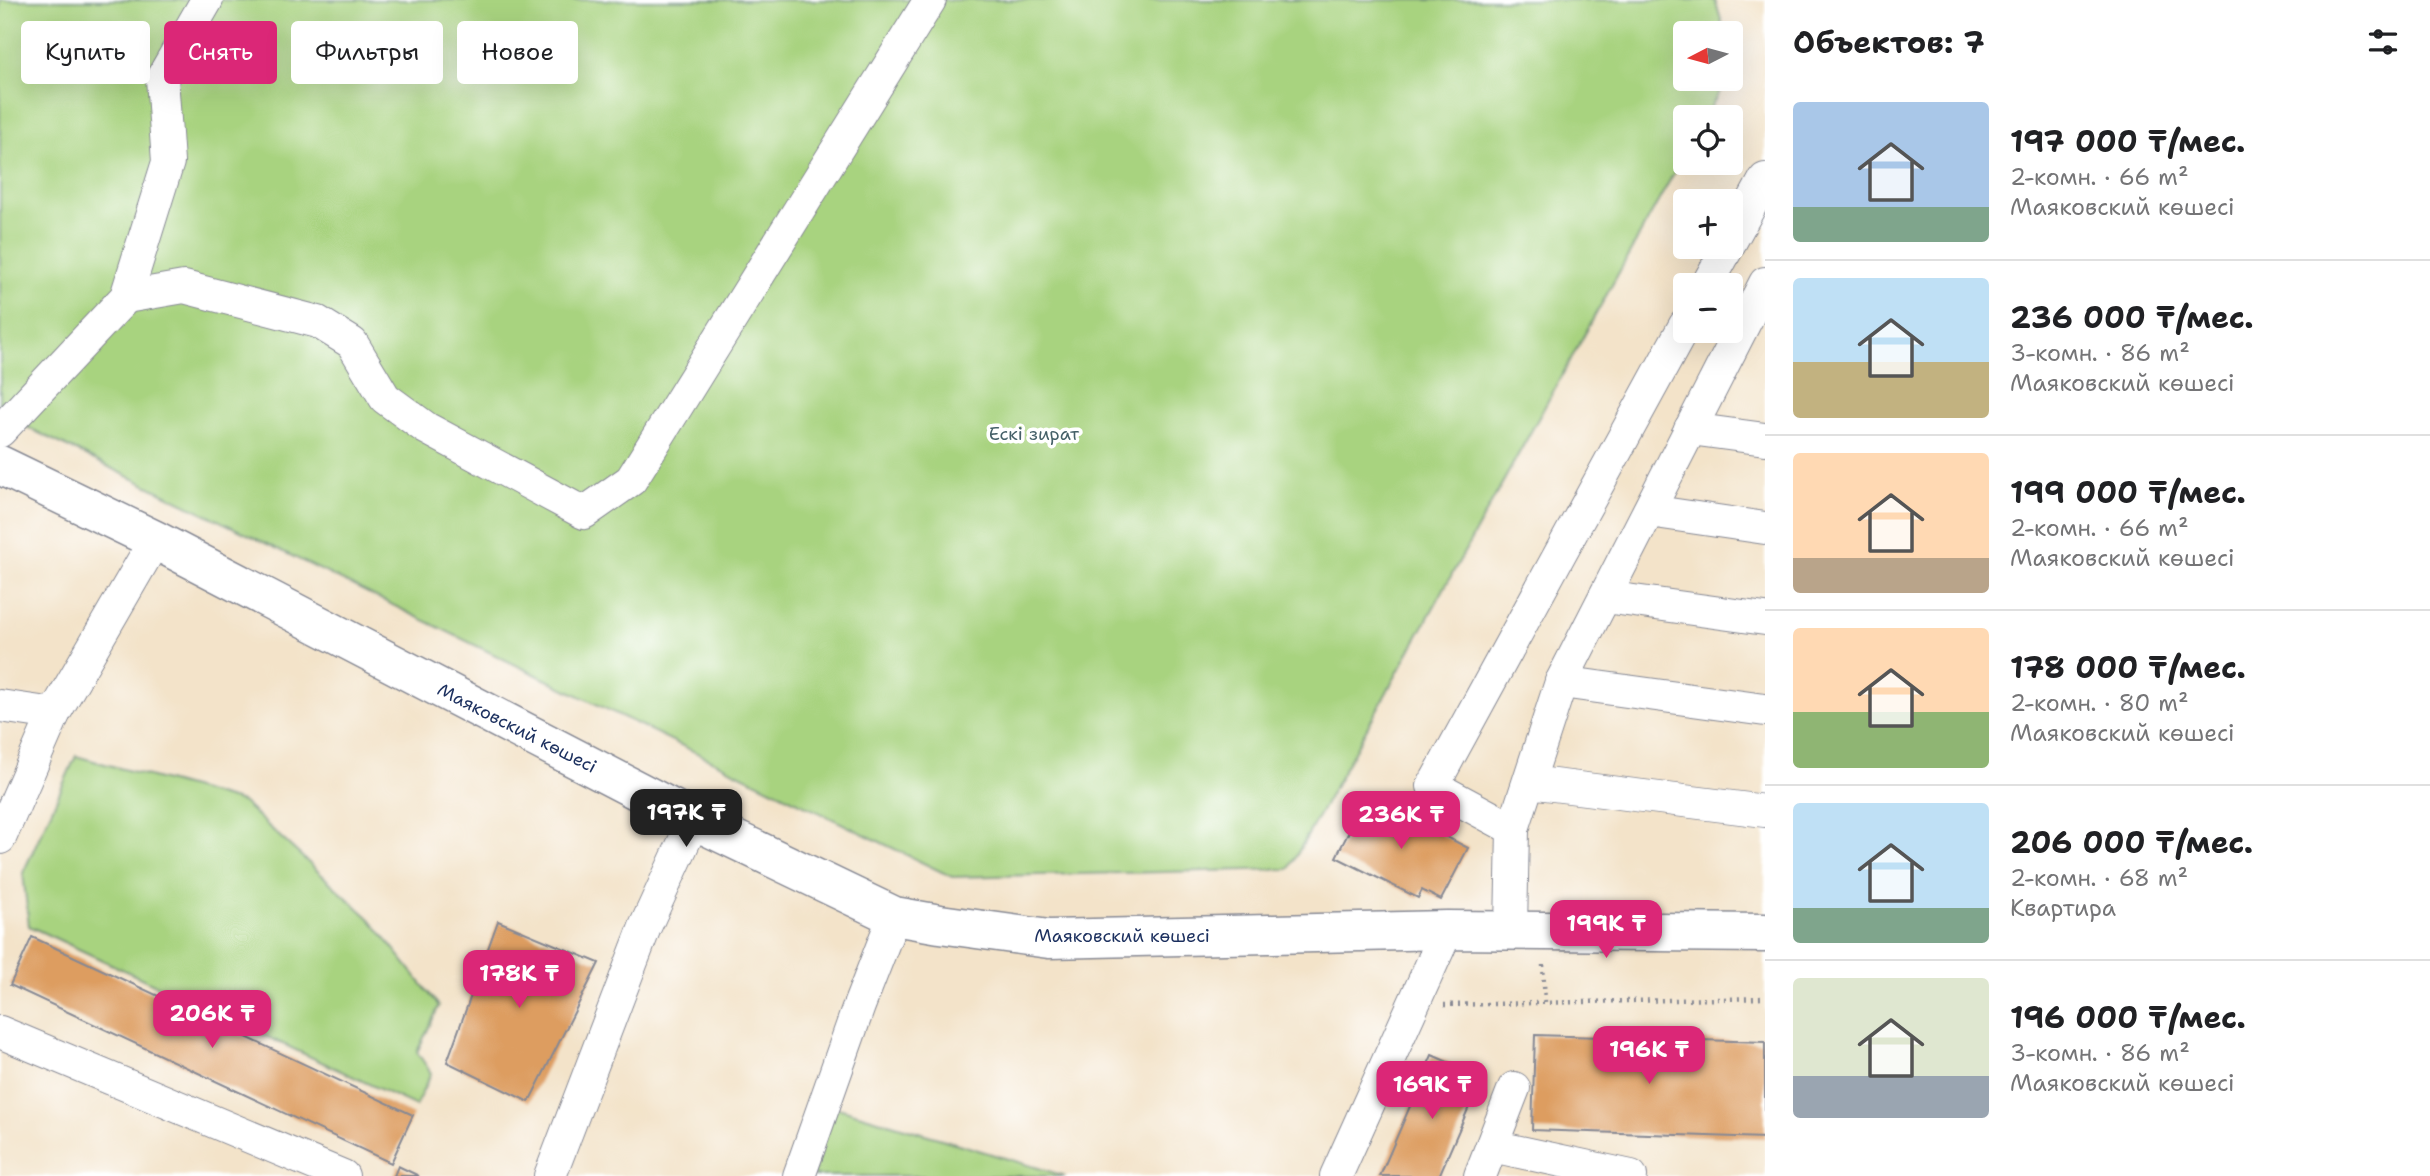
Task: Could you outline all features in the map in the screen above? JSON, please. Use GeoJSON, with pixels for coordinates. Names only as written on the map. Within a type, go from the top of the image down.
{"type":"FeatureCollection","features":[{"type":"Feature","properties":{"kind":"main road","name":"Маяковский көшесі"},"geometry":{"type":"LineString","coordinates":[[0,465],[155,540],[694,820],[894,916],[940,925],[1049,939],[1511,929],[1765,933]]}},
{"type":"Feature","properties":{"kind":"street"},"geometry":{"type":"LineString","coordinates":[[0,431],[125,296],[168,162],[162,78],[207,0]]}},
{"type":"Feature","properties":{"kind":"street"},"geometry":{"type":"LineString","coordinates":[[125,296],[184,287],[318,322],[352,342],[385,398],[426,428],[584,513],[631,480],[930,0]]}},
{"type":"Feature","properties":{"kind":"street"},"geometry":{"type":"LineString","coordinates":[[1743,220],[1765,179]]}},
{"type":"Feature","properties":{"kind":"street"},"geometry":{"type":"LineString","coordinates":[[1511,929],[1514,829],[1561,682],[1690,429],[1760,303]]}},
{"type":"Feature","properties":{"kind":"street"},"geometry":{"type":"LineString","coordinates":[[1514,829],[1433,786],[1675,343]]}},
{"type":"Feature","properties":{"kind":"street"},"geometry":{"type":"LineString","coordinates":[[1690,429],[1765,439]]}},
{"type":"Feature","properties":{"kind":"street"},"geometry":{"type":"LineString","coordinates":[[1649,511],[1765,528]]}},
{"type":"Feature","properties":{"kind":"street"},"geometry":{"type":"LineString","coordinates":[[0,838],[54,714],[155,540]]}},
{"type":"Feature","properties":{"kind":"street"},"geometry":{"type":"LineString","coordinates":[[1605,597],[1765,619]]}},
{"type":"Feature","properties":{"kind":"street"},"geometry":{"type":"LineString","coordinates":[[1561,682],[1765,710]]}},
{"type":"Feature","properties":{"kind":"street"},"geometry":{"type":"LineString","coordinates":[[0,706],[54,714]]}},
{"type":"Feature","properties":{"kind":"street"},"geometry":{"type":"LineString","coordinates":[[1529,782],[1765,811]]}},
{"type":"Feature","properties":{"kind":"street"},"geometry":{"type":"LineString","coordinates":[[550,1176],[645,927],[694,820]]}},
{"type":"Feature","properties":{"kind":"street"},"geometry":{"type":"LineString","coordinates":[[799,1176],[894,916]]}},
{"type":"Feature","properties":{"kind":"street"},"geometry":{"type":"LineString","coordinates":[[1336,1176],[1447,930]]}},
{"type":"Feature","properties":{"kind":"street"},"geometry":{"type":"LineString","coordinates":[[0,1032],[343,1176]]}},
{"type":"Feature","properties":{"kind":"street"},"geometry":{"type":"LineString","coordinates":[[1480,1176],[1514,1088]]}},
{"type":"Feature","properties":{"kind":"street"},"geometry":{"type":"LineString","coordinates":[[1492,1146],[1631,1176]]}},
{"type":"Feature","properties":{"kind":"path"},"geometry":{"type":"LineString","coordinates":[[1413,1006],[1765,998]]}},
{"type":"Feature","properties":{"kind":"green space","name":"Ескі зират"},"geometry":{"type":"Polygon","coordinates":[[[0,0],[1715,0],[1721,21],[1673,21],[1673,91],[1720,91],[1712,105],[1673,105],[1673,175],[1289,869],[952,877],[0,414],[0,0]]]}},
{"type":"Feature","properties":{"kind":"green space"},"geometry":{"type":"Polygon","coordinates":[[[76,756],[242,802],[370,919],[439,1006],[417,1052],[431,1073],[416,1106],[29,926],[23,873],[76,756]]]}},
{"type":"Feature","properties":{"kind":"green space"},"geometry":{"type":"Polygon","coordinates":[[[835,1107],[1065,1176],[812,1176],[835,1107]]]}},
{"type":"Feature","properties":{"kind":"building"},"geometry":{"type":"Polygon","coordinates":[[[1367,796],[1468,848],[1441,900],[1422,890],[1418,898],[1336,857],[1367,796]]]}},
{"type":"Feature","properties":{"kind":"building"},"geometry":{"type":"Polygon","coordinates":[[[498,921],[599,963],[529,1102],[447,1062],[498,921]]]}},
{"type":"Feature","properties":{"kind":"building"},"geometry":{"type":"Polygon","coordinates":[[[32,937],[413,1115],[391,1163],[10,985],[32,937]]]}},
{"type":"Feature","properties":{"kind":"building"},"geometry":{"type":"Polygon","coordinates":[[[1535,1035],[1765,1042],[1765,1138],[1532,1130],[1535,1035]]]}},
{"type":"Feature","properties":{"kind":"building"},"geometry":{"type":"Polygon","coordinates":[[[1432,1055],[1482,1077],[1439,1176],[1380,1176],[1432,1055]]]}},
{"type":"Feature","properties":{"kind":"building"},"geometry":{"type":"Polygon","coordinates":[[[398,1166],[419,1176],[394,1176],[398,1166]]]}}]}
